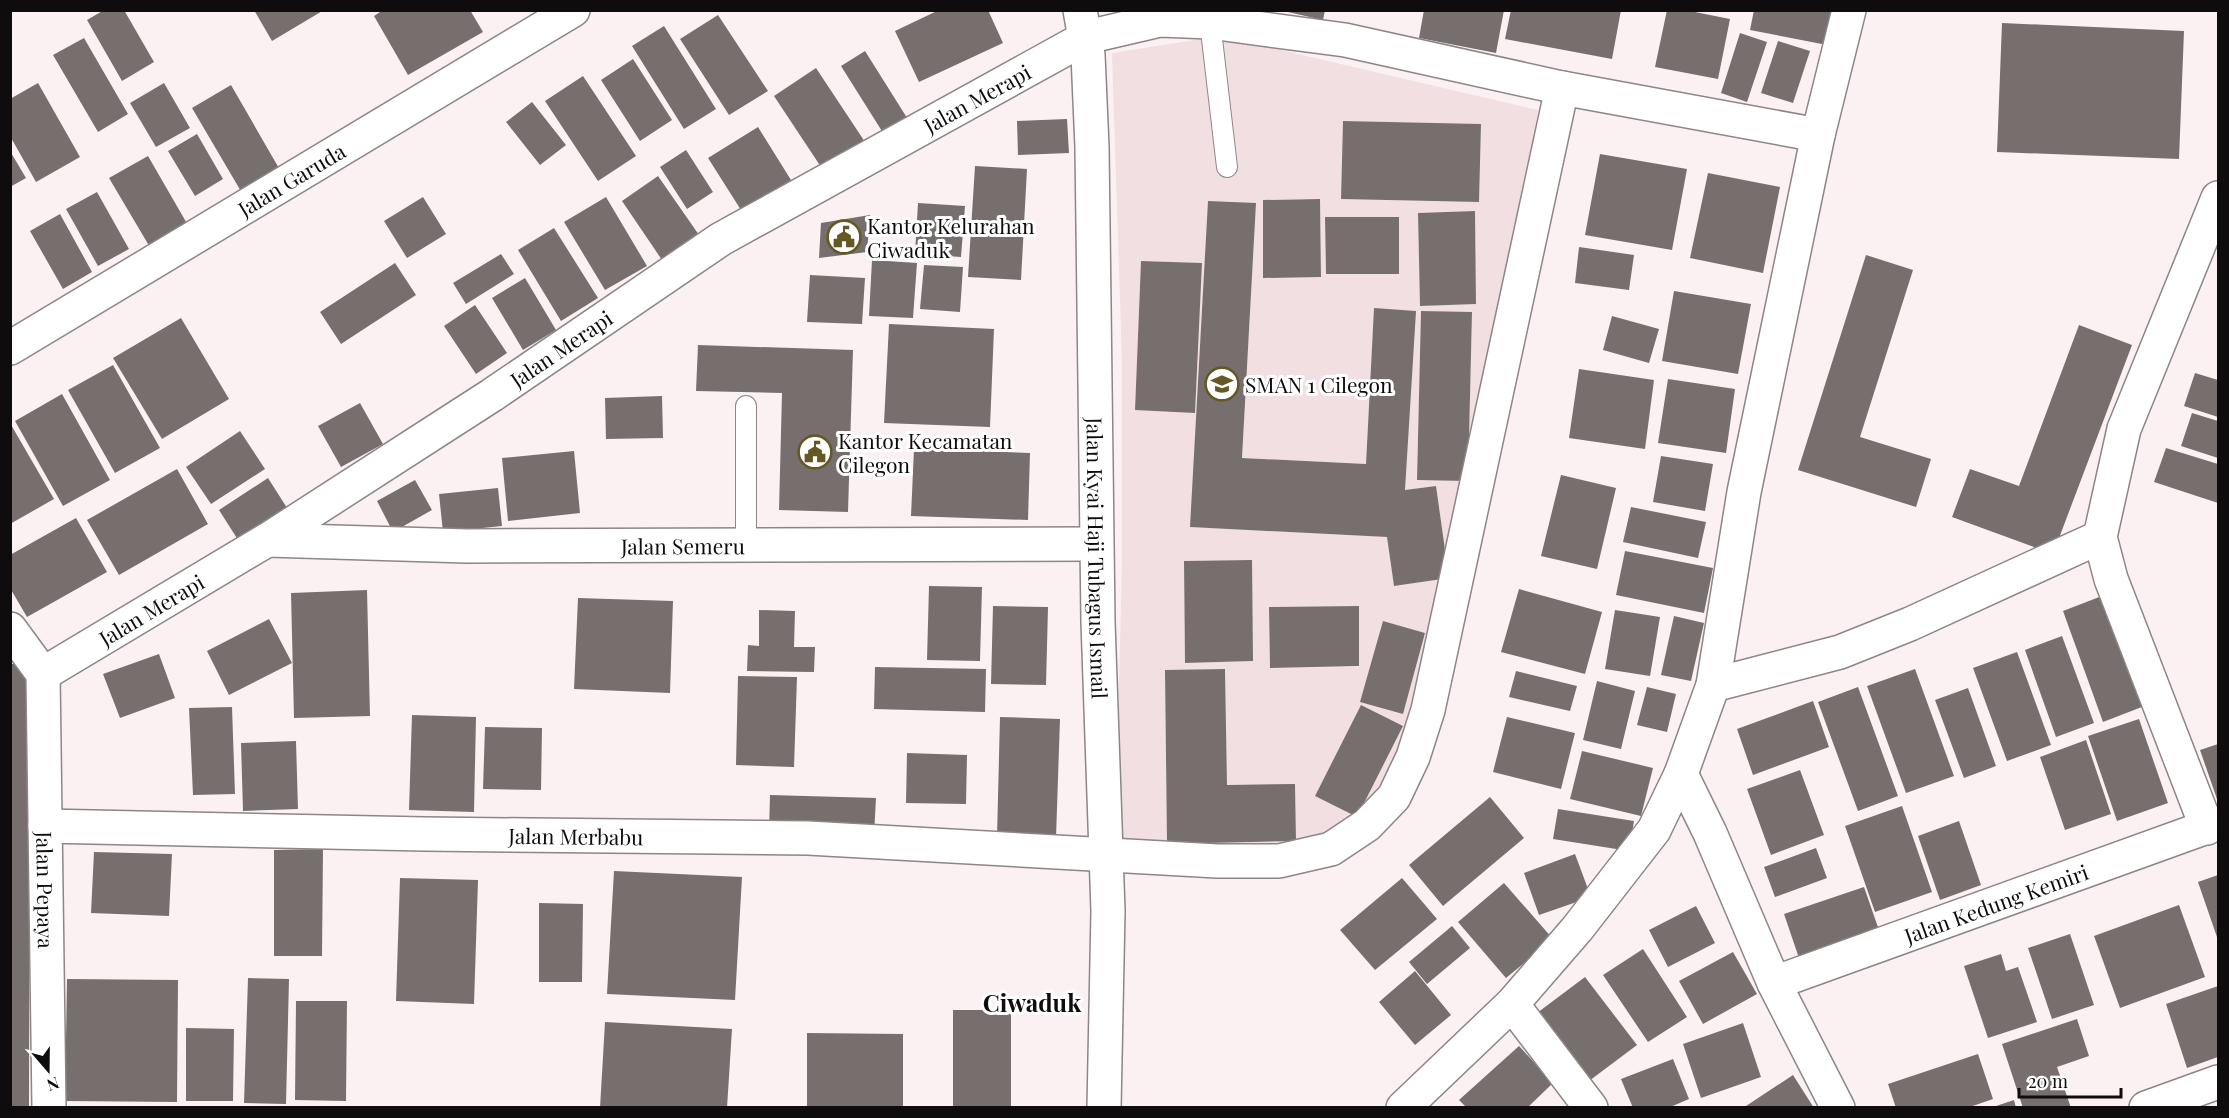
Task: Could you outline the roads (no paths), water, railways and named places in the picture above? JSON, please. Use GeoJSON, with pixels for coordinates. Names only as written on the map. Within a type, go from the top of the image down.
{"type":"FeatureCollection","features":[{"type":"Feature","properties":{"kind":"street","name":"Jalan Garuda"},"geometry":{"type":"LineString","coordinates":[[10,348],[573,10]]}},
{"type":"Feature","properties":{"kind":"street"},"geometry":{"type":"LineString","coordinates":[[1403,1107],[1512,1004],[1577,929],[1654,830],[1682,774],[1713,685],[1744,492],[1818,135],[1848,10]]}},
{"type":"Feature","properties":{"kind":"street","name":"Jalan Merapi"},"geometry":{"type":"LineString","coordinates":[[43,674],[267,540],[492,394],[721,239],[1083,24],[1160,20],[1210,22],[1345,40],[1562,88],[1818,135]]}},
{"type":"Feature","properties":{"kind":"street","name":"Jalan Kyai Haji Tubagus Ismail"},"geometry":{"type":"LineString","coordinates":[[1083,24],[1092,147],[1096,544],[1108,911],[1104,1107]]}},
{"type":"Feature","properties":{"kind":"street","name":"Jalan Merbabu"},"geometry":{"type":"LineString","coordinates":[[45,826],[424,834],[808,838],[1106,856],[1280,861],[1331,849],[1366,825],[1394,797],[1413,757],[1428,710],[1562,88]]}},
{"type":"Feature","properties":{"kind":"street"},"geometry":{"type":"LineString","coordinates":[[2213,825],[2111,579],[2100,537],[2124,429],[2218,198]]}},
{"type":"Feature","properties":{"kind":"street"},"geometry":{"type":"LineString","coordinates":[[1713,685],[1840,652],[1910,624],[2100,537]]}},
{"type":"Feature","properties":{"kind":"street","name":"Jalan Semeru"},"geometry":{"type":"LineString","coordinates":[[267,540],[466,546],[1096,544]]}},
{"type":"Feature","properties":{"kind":"street"},"geometry":{"type":"LineString","coordinates":[[10,629],[43,674]]}},
{"type":"Feature","properties":{"kind":"street","name":"Jalan Pepaya"},"geometry":{"type":"LineString","coordinates":[[43,674],[49,1107]]}},
{"type":"Feature","properties":{"kind":"street"},"geometry":{"type":"LineString","coordinates":[[1682,774],[1710,833],[1774,983],[1838,1107]]}},
{"type":"Feature","properties":{"kind":"street","name":"Jalan Kedung Kemiri"},"geometry":{"type":"LineString","coordinates":[[1774,983],[2213,825]]}},
{"type":"Feature","properties":{"kind":"street"},"geometry":{"type":"LineString","coordinates":[[1512,1004],[1591,1107]]}},
{"type":"Feature","properties":{"kind":"street"},"geometry":{"type":"LineString","coordinates":[[2146,1107],[2218,1082]]}},
{"type":"Feature","properties":{"kind":"lane"},"geometry":{"type":"LineString","coordinates":[[1210,22],[1227,167]]}},
{"type":"Feature","properties":{"kind":"lane"},"geometry":{"type":"LineString","coordinates":[[746,406],[747,546]]}},
{"type":"Feature","properties":{"kind":"place","name":"Kantor Kelurahan Ciwaduk"},"geometry":{"type":"Point","coordinates":[844,237]}},
{"type":"Feature","properties":{"kind":"place","name":"SMAN 1 Cilegon"},"geometry":{"type":"Point","coordinates":[1222,384]}},
{"type":"Feature","properties":{"kind":"place","name":"Kantor Kecamatan Cilegon"},"geometry":{"type":"Point","coordinates":[815,452]}},
{"type":"Feature","properties":{"kind":"district","name":"Ciwaduk"},"geometry":{"type":"Point","coordinates":[1032,1002]}}]}
